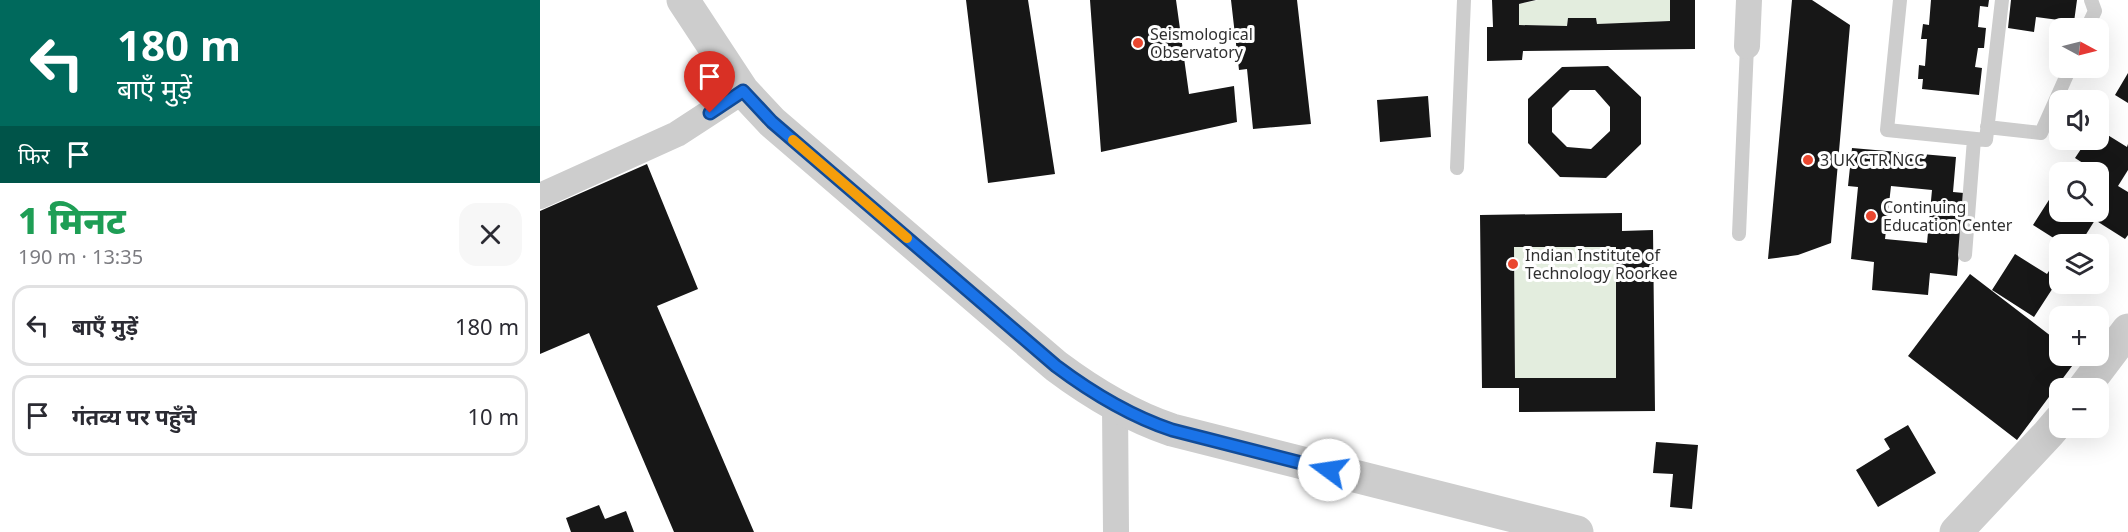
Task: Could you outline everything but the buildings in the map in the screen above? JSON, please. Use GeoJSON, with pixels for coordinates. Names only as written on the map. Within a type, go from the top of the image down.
{"type":"FeatureCollection","features":[{"type":"Feature","properties":{"kind":"street"},"geometry":{"type":"LineString","coordinates":[[683,0],[743,91],[772,122],[1081,385],[1147,422],[1172,430],[1577,532]]}},
{"type":"Feature","properties":{"kind":"street"},"geometry":{"type":"LineString","coordinates":[[1747,46],[1749,0]]}},
{"type":"Feature","properties":{"kind":"street"},"geometry":{"type":"LineString","coordinates":[[540,196],[677,134],[743,91]]}},
{"type":"Feature","properties":{"kind":"street"},"geometry":{"type":"LineString","coordinates":[[2092,378],[2128,330]]}},
{"type":"Feature","properties":{"kind":"street"},"geometry":{"type":"LineString","coordinates":[[1115,405],[1116,532]]}},
{"type":"Feature","properties":{"kind":"street"},"geometry":{"type":"LineString","coordinates":[[1956,532],[2049,433]]}},
{"type":"Feature","properties":{"kind":"lane"},"geometry":{"type":"LineString","coordinates":[[1456,168],[1464,0]]}},
{"type":"Feature","properties":{"kind":"lane"},"geometry":{"type":"LineString","coordinates":[[1900,0],[1887,130],[1986,140],[2002,0]]}},
{"type":"Feature","properties":{"kind":"lane"},"geometry":{"type":"LineString","coordinates":[[2091,0],[2095,11],[2092,18]]}},
{"type":"Feature","properties":{"kind":"lane"},"geometry":{"type":"LineString","coordinates":[[1739,234],[1747,46]]}},
{"type":"Feature","properties":{"kind":"lane"},"geometry":{"type":"LineString","coordinates":[[1987,127],[2042,133],[2066,78]]}},
{"type":"Feature","properties":{"kind":"lane"},"geometry":{"type":"LineString","coordinates":[[1965,255],[1974,139]]}},
{"type":"Feature","properties":{"kind":"green space"},"geometry":{"type":"Polygon","coordinates":[[[1538,0],[1670,0],[1670,21],[1597,24],[1596,18],[1568,18],[1567,26],[1519,25],[1519,4],[1538,0]]]}},
{"type":"Feature","properties":{"kind":"green space"},"geometry":{"type":"Polygon","coordinates":[[[1514,247],[1616,247],[1616,378],[1515,378],[1514,247]]]}},
{"type":"Feature","properties":{"kind":"slow traffic"},"geometry":{"type":"LineString","coordinates":[[793,140],[907,238]]}},
{"type":"Feature","properties":{"kind":"place","name":"Seismological Observatory"},"geometry":{"type":"Point","coordinates":[1138,43]}},
{"type":"Feature","properties":{"kind":"place","name":"3 UK CTR NCC"},"geometry":{"type":"Point","coordinates":[1808,160]}},
{"type":"Feature","properties":{"kind":"place","name":"Continuing Education Center"},"geometry":{"type":"Point","coordinates":[1871,216]}},
{"type":"Feature","properties":{"kind":"place","name":"Indian Institute of Technology Roorkee"},"geometry":{"type":"Point","coordinates":[1513,264]}},
{"type":"Feature","properties":{"kind":"route"},"geometry":{"type":"LineString","coordinates":[[710,113],[743,91],[772,122],[1056,366],[1081,385],[1115,405],[1147,422],[1172,430],[1329,470]]}}]}
